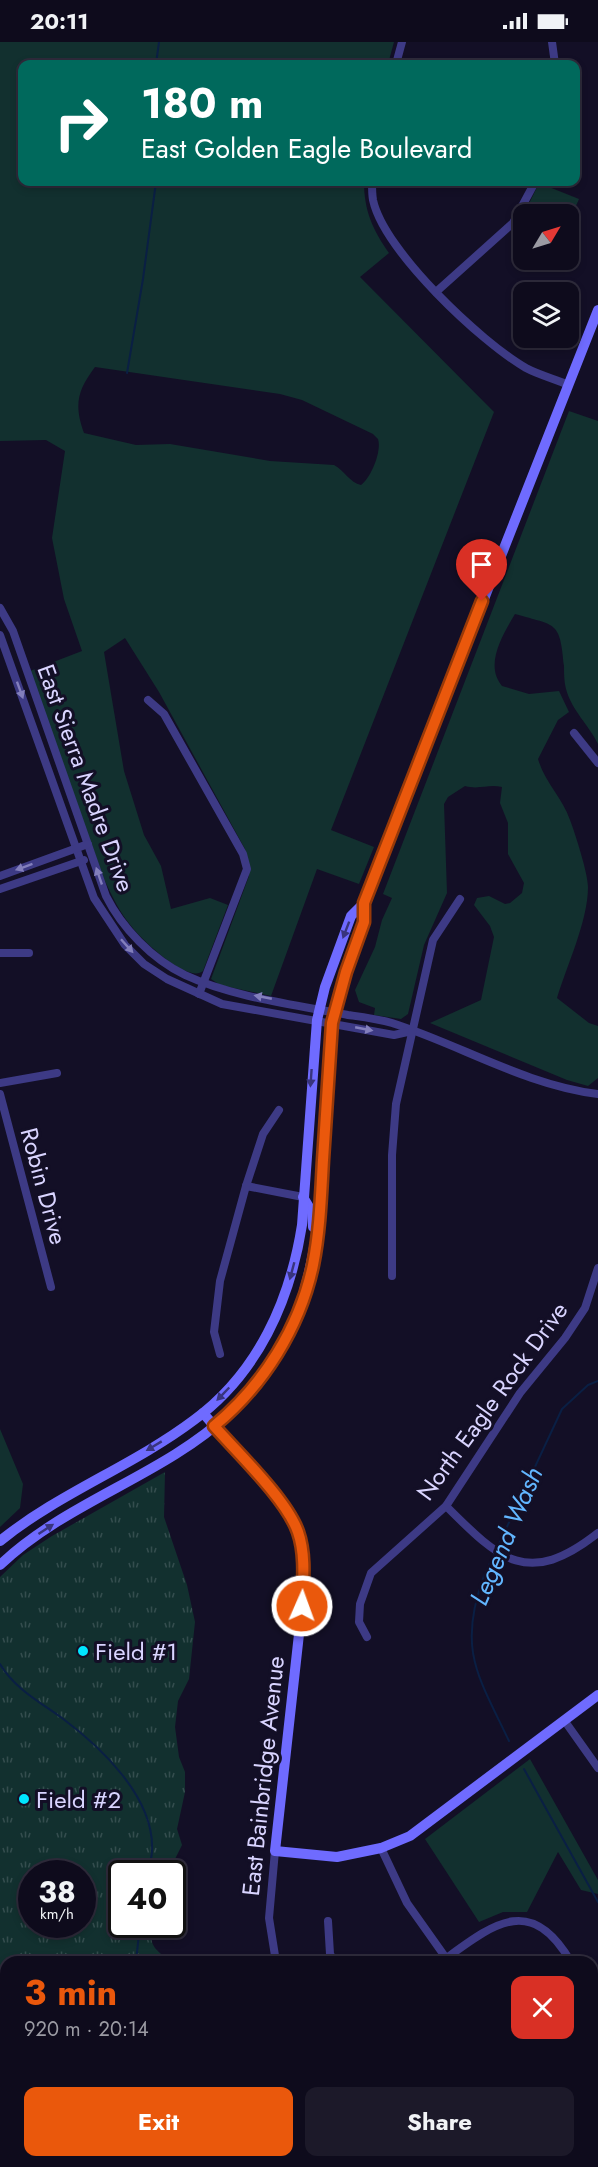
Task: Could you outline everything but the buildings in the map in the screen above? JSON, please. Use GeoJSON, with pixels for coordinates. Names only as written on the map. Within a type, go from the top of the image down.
{"type":"FeatureCollection","features":[{"type":"Feature","properties":{"kind":"street"},"geometry":{"type":"LineString","coordinates":[[397,60],[402,42]]}},
{"type":"Feature","properties":{"kind":"street"},"geometry":{"type":"LineString","coordinates":[[552,42],[554,60]]}},
{"type":"Feature","properties":{"kind":"street"},"geometry":{"type":"LineString","coordinates":[[372,186],[373,200],[387,230],[436,292],[499,349],[527,369],[568,385]]}},
{"type":"Feature","properties":{"kind":"street"},"geometry":{"type":"LineString","coordinates":[[436,292],[513,223],[533,186]]}},
{"type":"Feature","properties":{"kind":"street"},"geometry":{"type":"LineString","coordinates":[[0,1564],[55,1523],[180,1450],[214,1426],[250,1392],[268,1367],[296,1316],[313,1266],[320,1217],[334,1018],[364,922],[364,903],[568,385],[596,324],[598,310]]}},
{"type":"Feature","properties":{"kind":"street","name":"East Sierra Madre Drive"},"geometry":{"type":"LineString","coordinates":[[0,608],[13,631],[106,896],[126,926],[159,958],[185,975],[225,990],[320,1008],[334,1018]]}},
{"type":"Feature","properties":{"kind":"street","name":"East Sierra Madre Drive"},"geometry":{"type":"LineString","coordinates":[[0,635],[94,898],[125,945],[144,963],[167,979],[222,1004],[316,1020],[334,1018]]}},
{"type":"Feature","properties":{"kind":"street"},"geometry":{"type":"LineString","coordinates":[[148,700],[164,714],[243,854],[247,869],[199,994]]}},
{"type":"Feature","properties":{"kind":"street"},"geometry":{"type":"LineString","coordinates":[[574,733],[598,763]]}},
{"type":"Feature","properties":{"kind":"street"},"geometry":{"type":"LineString","coordinates":[[0,876],[88,844]]}},
{"type":"Feature","properties":{"kind":"street"},"geometry":{"type":"LineString","coordinates":[[0,889],[92,857]]}},
{"type":"Feature","properties":{"kind":"street"},"geometry":{"type":"LineString","coordinates":[[392,1276],[392,1155],[396,1104],[434,940],[460,899]]}},
{"type":"Feature","properties":{"kind":"street"},"geometry":{"type":"LineString","coordinates":[[0,1541],[41,1511],[156,1445],[203,1413],[243,1373],[281,1308],[297,1253],[316,1020],[325,987],[351,916],[364,903]]}},
{"type":"Feature","properties":{"kind":"street"},"geometry":{"type":"LineString","coordinates":[[0,953],[29,953]]}},
{"type":"Feature","properties":{"kind":"street"},"geometry":{"type":"LineString","coordinates":[[334,1018],[394,1035],[412,1031],[446,1042],[514,1072],[571,1090],[598,1094]]}},
{"type":"Feature","properties":{"kind":"street"},"geometry":{"type":"LineString","coordinates":[[0,1083],[57,1073]]}},
{"type":"Feature","properties":{"kind":"street","name":"Robin Drive"},"geometry":{"type":"LineString","coordinates":[[0,1094],[51,1287]]}},
{"type":"Feature","properties":{"kind":"street"},"geometry":{"type":"LineString","coordinates":[[220,1353],[214,1332],[215,1311],[246,1186],[264,1134],[279,1110]]}},
{"type":"Feature","properties":{"kind":"street"},"geometry":{"type":"LineString","coordinates":[[246,1186],[303,1197],[312,1212],[313,1266]]}},
{"type":"Feature","properties":{"kind":"street","name":"North Eagle Rock Drive"},"geometry":{"type":"LineString","coordinates":[[367,1637],[360,1622],[360,1604],[371,1573],[446,1506],[520,1393],[565,1338],[585,1308],[598,1268]]}},
{"type":"Feature","properties":{"kind":"street","name":"East Bainbridge Avenue"},"geometry":{"type":"LineString","coordinates":[[203,1413],[284,1507],[298,1532],[302,1551],[302,1606],[269,1917],[275,1956]]}},
{"type":"Feature","properties":{"kind":"street"},"geometry":{"type":"LineString","coordinates":[[446,1506],[486,1545],[511,1559],[526,1564],[567,1555],[598,1533]]}},
{"type":"Feature","properties":{"kind":"street"},"geometry":{"type":"LineString","coordinates":[[275,1851],[337,1857],[381,1848],[424,1828],[598,1695]]}},
{"type":"Feature","properties":{"kind":"street"},"geometry":{"type":"LineString","coordinates":[[564,1720],[598,1768]]}},
{"type":"Feature","properties":{"kind":"street"},"geometry":{"type":"LineString","coordinates":[[381,1848],[407,1903],[440,1956]]}},
{"type":"Feature","properties":{"kind":"street"},"geometry":{"type":"LineString","coordinates":[[328,1921],[331,1956]]}},
{"type":"Feature","properties":{"kind":"street"},"geometry":{"type":"LineString","coordinates":[[449,1956],[502,1922],[534,1923],[559,1941],[567,1956]]}},
{"type":"Feature","properties":{"kind":"green space"},"geometry":{"type":"Polygon","coordinates":[[[0,42],[394,42],[389,60],[18,60],[18,186],[364,186],[370,220],[389,253],[360,277],[494,412],[331,830],[374,847],[359,884],[317,869],[271,996],[220,985],[211,979],[249,876],[245,849],[159,692],[125,638],[104,652],[124,771],[144,835],[161,866],[171,909],[210,898],[228,905],[203,971],[196,973],[187,971],[155,950],[128,922],[104,879],[30,671],[82,651],[64,599],[52,538],[65,451],[46,440],[0,441],[0,42]],[[95,367],[84,384],[78,406],[84,433],[136,445],[170,444],[270,461],[334,465],[361,485],[372,471],[377,457],[378,439],[373,434],[302,400],[280,394],[95,367]]]}},
{"type":"Feature","properties":{"kind":"green space"},"geometry":{"type":"Polygon","coordinates":[[[538,186],[546,186],[579,199],[577,204],[529,204],[538,186]]]}},
{"type":"Feature","properties":{"kind":"green space"},"geometry":{"type":"Polygon","coordinates":[[[569,411],[598,421],[598,744],[569,697],[565,683],[561,641],[554,628],[540,621],[515,614],[497,650],[495,669],[502,686],[529,694],[559,691],[569,712],[558,720],[538,759],[570,820],[581,853],[588,887],[585,914],[557,998],[589,1023],[598,1026],[598,1078],[588,1086],[567,1080],[430,1023],[481,1000],[494,937],[490,926],[474,905],[477,898],[489,896],[505,904],[510,903],[522,893],[524,883],[508,854],[508,823],[500,803],[502,787],[465,786],[448,797],[444,804],[447,893],[424,945],[408,1014],[401,1019],[374,1015],[375,1008],[359,1002],[355,990],[375,947],[382,920],[392,898],[383,894],[569,411]]]}},
{"type":"Feature","properties":{"kind":"green space"},"geometry":{"type":"Polygon","coordinates":[[[0,1429],[23,1484],[20,1508],[0,1527],[0,1429]]]}},
{"type":"Feature","properties":{"kind":"green space"},"geometry":{"type":"Polygon","coordinates":[[[165,1472],[164,1517],[187,1585],[195,1622],[189,1679],[178,1701],[175,1727],[179,1757],[185,1772],[185,1792],[177,1829],[182,1845],[174,1860],[108,1860],[108,1938],[151,1938],[154,1946],[164,1956],[0,1956],[0,1577],[23,1555],[52,1536],[165,1472]]]}},
{"type":"Feature","properties":{"kind":"green space"},"geometry":{"type":"Polygon","coordinates":[[[530,1759],[598,1880],[598,1894],[581,1890],[558,1852],[527,1912],[503,1912],[479,1922],[425,1839],[530,1759]]]}},
{"type":"Feature","properties":{"kind":"waterway"},"geometry":{"type":"LineString","coordinates":[[157,60],[159,42]]}},
{"type":"Feature","properties":{"kind":"waterway"},"geometry":{"type":"LineString","coordinates":[[127,373],[155,186]]}},
{"type":"Feature","properties":{"kind":"waterway","name":"Legend Wash"},"geometry":{"type":"LineString","coordinates":[[509,1741],[488,1698],[475,1662],[472,1623],[476,1601],[484,1576],[562,1409],[588,1385],[598,1381]]}},
{"type":"Feature","properties":{"kind":"waterway"},"geometry":{"type":"LineString","coordinates":[[0,1664],[20,1688],[77,1730],[123,1775],[145,1812],[151,1831],[150,1860]]}},
{"type":"Feature","properties":{"kind":"waterway","name":"Legend Wash"},"geometry":{"type":"LineString","coordinates":[[524,1769],[598,1902]]}},
{"type":"Feature","properties":{"kind":"waterway"},"geometry":{"type":"LineString","coordinates":[[137,1956],[139,1938]]}},
{"type":"Feature","properties":{"kind":"place","name":"Field #1"},"geometry":{"type":"Point","coordinates":[83,1651]}},
{"type":"Feature","properties":{"kind":"place","name":"Field #2"},"geometry":{"type":"Point","coordinates":[24,1799]}},
{"type":"Feature","properties":{"kind":"route"},"geometry":{"type":"LineString","coordinates":[[302,1606],[303,1569],[298,1532],[284,1507],[214,1426],[231,1413],[268,1367],[296,1316],[306,1288],[313,1266],[320,1217],[332,1023],[338,999],[364,922],[364,903],[482,601]]}}]}
